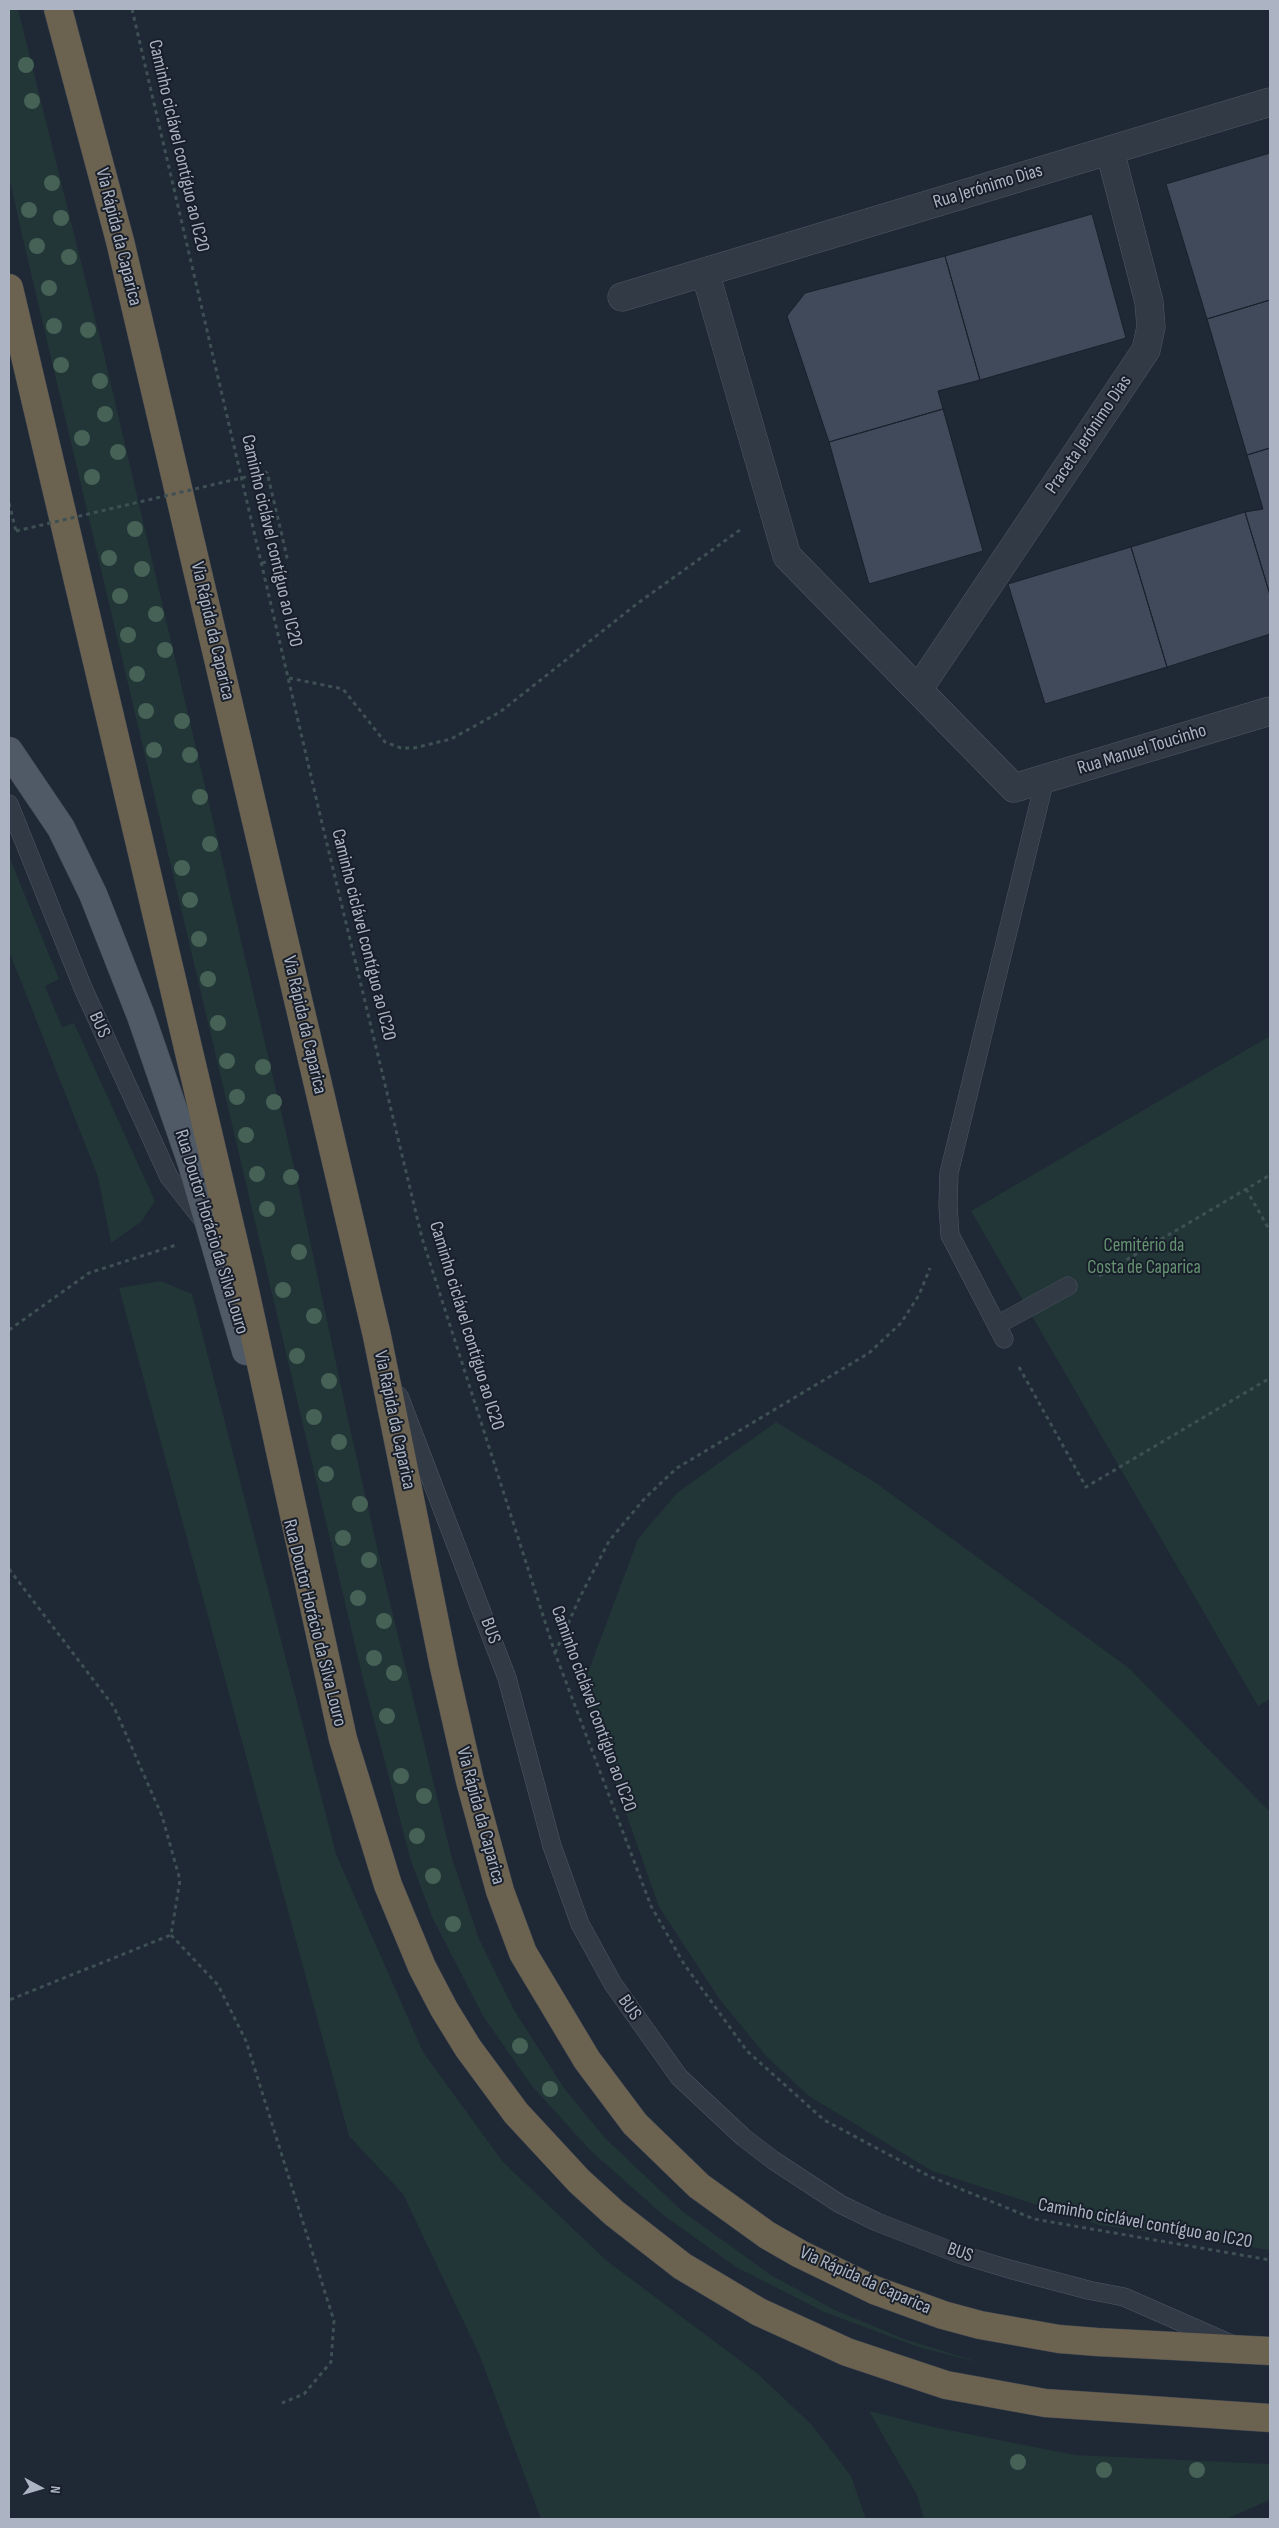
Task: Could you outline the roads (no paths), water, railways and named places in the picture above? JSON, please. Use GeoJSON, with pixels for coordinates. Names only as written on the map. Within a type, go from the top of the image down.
{"type":"FeatureCollection","features":[{"type":"Feature","properties":{"kind":"highway","name":"Via Rápida da Caparica"},"geometry":{"type":"LineString","coordinates":[[58,9],[120,240],[376,1336],[446,1676],[470,1782],[500,1891],[523,1953],[587,2060],[635,2124],[699,2186],[768,2235],[835,2272],[906,2302],[980,2325],[1059,2338],[1160,2346],[1270,2351]]}},
{"type":"Feature","properties":{"kind":"highway"},"geometry":{"type":"LineString","coordinates":[[9,288],[242,1277],[343,1739],[374,1842],[404,1926],[444,2009],[468,2048],[516,2113],[579,2181],[614,2213],[682,2266],[759,2312],[855,2355],[946,2385],[1045,2403],[1270,2418]]}},
{"type":"Feature","properties":{"kind":"main road","name":"Rua Doutor Horácio da Silva Louro"},"geometry":{"type":"LineString","coordinates":[[9,751],[62,828],[94,894],[141,1016],[192,1164],[245,1345],[343,1739]]}},
{"type":"Feature","properties":{"kind":"street","name":"Rua Jerónimo Dias"},"geometry":{"type":"LineString","coordinates":[[622,297],[1270,102]]}},
{"type":"Feature","properties":{"kind":"street","name":"Praceta Jerónimo Dias"},"geometry":{"type":"LineString","coordinates":[[918,690],[1146,350],[1151,327],[1149,302],[1110,151]]}},
{"type":"Feature","properties":{"kind":"street"},"geometry":{"type":"LineString","coordinates":[[705,272],[787,556],[918,690]]}},
{"type":"Feature","properties":{"kind":"street","name":"Rua Manuel Toucinho"},"geometry":{"type":"LineString","coordinates":[[918,690],[1014,788],[1270,711]]}},
{"type":"Feature","properties":{"kind":"lane"},"geometry":{"type":"LineString","coordinates":[[1045,779],[950,1173],[948,1205],[950,1235],[1001,1332],[1068,1286]]}},
{"type":"Feature","properties":{"kind":"lane","name":"BUS"},"geometry":{"type":"LineString","coordinates":[[9,804],[83,988],[169,1176],[213,1232]]}},
{"type":"Feature","properties":{"kind":"lane","name":"BUS"},"geometry":{"type":"LineString","coordinates":[[376,1336],[507,1678],[552,1846],[580,1924],[612,1984],[679,2077],[743,2137],[773,2160],[840,2204],[877,2222],[959,2254],[1009,2269],[1124,2297],[1243,2349]]}},
{"type":"Feature","properties":{"kind":"park label","name":"Cemitério da Costa de Caparica"},"geometry":{"type":"Point","coordinates":[1144,1257]}}]}
